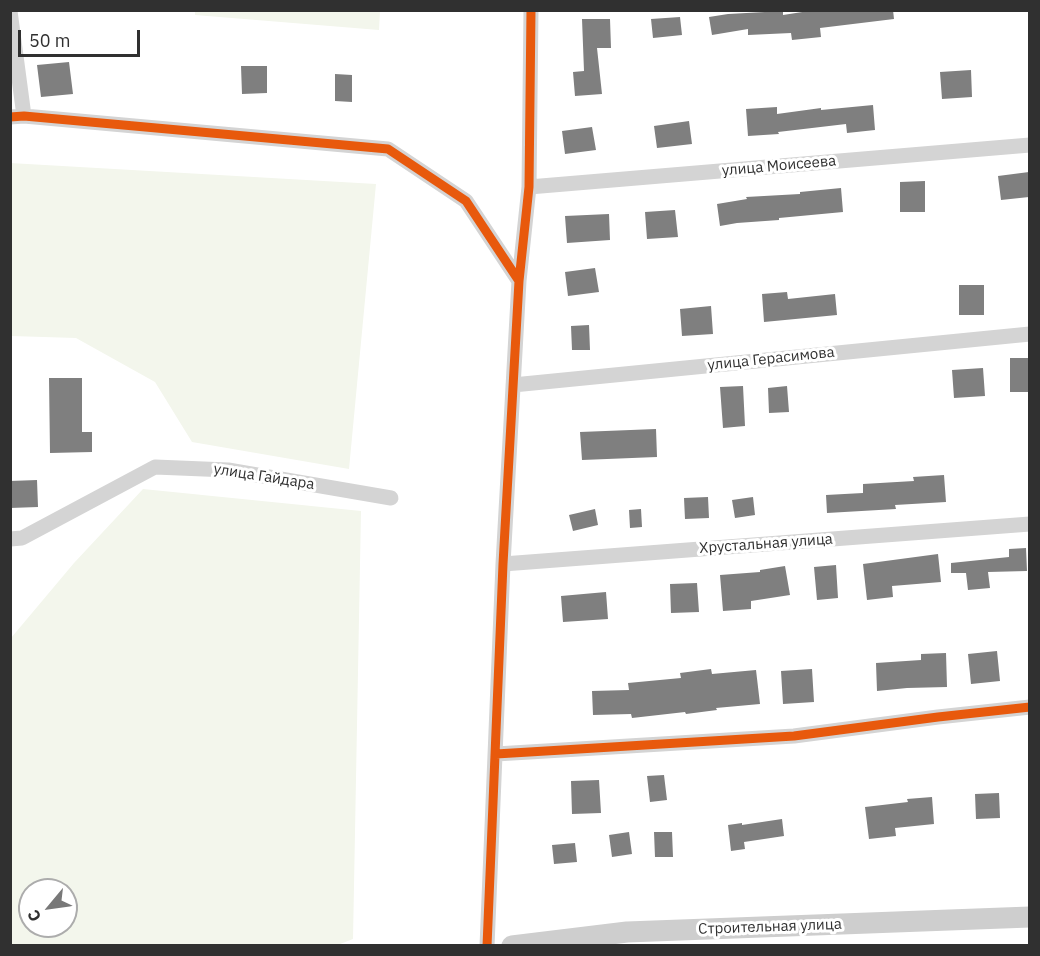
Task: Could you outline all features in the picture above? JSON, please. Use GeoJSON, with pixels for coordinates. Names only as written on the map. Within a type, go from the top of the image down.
{"type":"FeatureCollection","features":[{"type":"Feature","properties":{"kind":"main road","name":"Строительная улица"},"geometry":{"type":"LineString","coordinates":[[512,945],[627,932],[1029,917]]}},
{"type":"Feature","properties":{"kind":"street"},"geometry":{"type":"LineString","coordinates":[[10,10],[17,117],[388,149],[466,201],[519,281]]}},
{"type":"Feature","properties":{"kind":"street"},"geometry":{"type":"LineString","coordinates":[[487,945],[503,564],[519,281],[529,187],[531,10]]}},
{"type":"Feature","properties":{"kind":"street","name":"улица Моисеева"},"geometry":{"type":"LineString","coordinates":[[529,187],[1029,145]]}},
{"type":"Feature","properties":{"kind":"street","name":"улица Герасимова"},"geometry":{"type":"LineString","coordinates":[[513,385],[1029,334]]}},
{"type":"Feature","properties":{"kind":"street","name":"улица Гайдара"},"geometry":{"type":"LineString","coordinates":[[10,539],[22,538],[155,467],[228,470],[391,498]]}},
{"type":"Feature","properties":{"kind":"street","name":"Хрустальная улица"},"geometry":{"type":"LineString","coordinates":[[503,564],[1029,524]]}},
{"type":"Feature","properties":{"kind":"street"},"geometry":{"type":"LineString","coordinates":[[496,754],[794,735],[1029,707]]}},
{"type":"Feature","properties":{"kind":"shaded area"},"geometry":{"type":"Polygon","coordinates":[[[195,10],[380,11],[379,30],[195,15],[195,10]]]}},
{"type":"Feature","properties":{"kind":"shaded area"},"geometry":{"type":"Polygon","coordinates":[[[10,163],[376,184],[349,469],[192,442],[155,382],[76,338],[11,336],[10,163]]]}},
{"type":"Feature","properties":{"kind":"shaded area"},"geometry":{"type":"Polygon","coordinates":[[[143,489],[361,511],[353,939],[335,946],[11,945],[11,638],[74,563],[143,489]]]}},
{"type":"Feature","properties":{"kind":"building"},"geometry":{"type":"Polygon","coordinates":[[[815,10],[893,10],[894,19],[820,28],[821,37],[792,40],[791,33],[748,35],[748,29],[712,35],[709,17],[783,11],[783,15],[815,10]]]}},
{"type":"Feature","properties":{"kind":"building"},"geometry":{"type":"Polygon","coordinates":[[[680,17],[682,35],[653,38],[651,19],[680,17]]]}},
{"type":"Feature","properties":{"kind":"building"},"geometry":{"type":"Polygon","coordinates":[[[582,19],[610,19],[611,48],[597,48],[602,94],[575,96],[573,72],[584,71],[582,19]]]}},
{"type":"Feature","properties":{"kind":"building"},"geometry":{"type":"Polygon","coordinates":[[[69,62],[73,94],[41,97],[37,65],[69,62]]]}},
{"type":"Feature","properties":{"kind":"building"},"geometry":{"type":"Polygon","coordinates":[[[241,66],[267,66],[267,93],[242,94],[241,66]]]}},
{"type":"Feature","properties":{"kind":"building"},"geometry":{"type":"Polygon","coordinates":[[[971,70],[972,97],[942,99],[940,72],[971,70]]]}},
{"type":"Feature","properties":{"kind":"building"},"geometry":{"type":"Polygon","coordinates":[[[335,74],[352,75],[352,102],[335,101],[335,74]]]}},
{"type":"Feature","properties":{"kind":"building"},"geometry":{"type":"Polygon","coordinates":[[[873,105],[875,130],[847,133],[846,124],[748,136],[746,109],[777,107],[777,114],[821,108],[821,110],[873,105]]]}},
{"type":"Feature","properties":{"kind":"building"},"geometry":{"type":"Polygon","coordinates":[[[689,121],[692,144],[657,148],[654,126],[689,121]]]}},
{"type":"Feature","properties":{"kind":"building"},"geometry":{"type":"Polygon","coordinates":[[[592,127],[596,150],[565,154],[562,131],[592,127]]]}},
{"type":"Feature","properties":{"kind":"building"},"geometry":{"type":"Polygon","coordinates":[[[1029,172],[1029,197],[1001,200],[998,176],[1029,172]]]}},
{"type":"Feature","properties":{"kind":"building"},"geometry":{"type":"Polygon","coordinates":[[[925,181],[925,212],[900,212],[900,182],[925,181]]]}},
{"type":"Feature","properties":{"kind":"building"},"geometry":{"type":"Polygon","coordinates":[[[841,188],[843,212],[720,226],[717,204],[747,199],[746,197],[800,194],[800,192],[841,188]]]}},
{"type":"Feature","properties":{"kind":"building"},"geometry":{"type":"Polygon","coordinates":[[[675,210],[678,237],[647,239],[645,212],[675,210]]]}},
{"type":"Feature","properties":{"kind":"building"},"geometry":{"type":"Polygon","coordinates":[[[609,214],[610,240],[567,243],[565,216],[609,214]]]}},
{"type":"Feature","properties":{"kind":"building"},"geometry":{"type":"Polygon","coordinates":[[[595,268],[599,292],[568,296],[565,272],[595,268]]]}},
{"type":"Feature","properties":{"kind":"building"},"geometry":{"type":"Polygon","coordinates":[[[959,285],[984,285],[984,315],[959,315],[959,285]]]}},
{"type":"Feature","properties":{"kind":"building"},"geometry":{"type":"Polygon","coordinates":[[[787,292],[788,299],[835,294],[837,315],[764,322],[762,294],[787,292]]]}},
{"type":"Feature","properties":{"kind":"building"},"geometry":{"type":"Polygon","coordinates":[[[711,306],[713,334],[682,336],[680,309],[711,306]]]}},
{"type":"Feature","properties":{"kind":"building"},"geometry":{"type":"Polygon","coordinates":[[[589,325],[590,350],[572,350],[571,326],[589,325]]]}},
{"type":"Feature","properties":{"kind":"building"},"geometry":{"type":"Polygon","coordinates":[[[1010,358],[1029,358],[1029,392],[1010,392],[1010,358]]]}},
{"type":"Feature","properties":{"kind":"building"},"geometry":{"type":"Polygon","coordinates":[[[983,368],[985,396],[954,398],[952,370],[983,368]]]}},
{"type":"Feature","properties":{"kind":"building"},"geometry":{"type":"Polygon","coordinates":[[[49,378],[82,378],[82,432],[92,432],[92,452],[50,453],[49,378]]]}},
{"type":"Feature","properties":{"kind":"building"},"geometry":{"type":"Polygon","coordinates":[[[743,386],[745,426],[723,428],[720,387],[743,386]]]}},
{"type":"Feature","properties":{"kind":"building"},"geometry":{"type":"Polygon","coordinates":[[[787,386],[789,412],[769,413],[768,388],[787,386]]]}},
{"type":"Feature","properties":{"kind":"building"},"geometry":{"type":"Polygon","coordinates":[[[656,429],[657,457],[582,460],[580,432],[656,429]]]}},
{"type":"Feature","properties":{"kind":"building"},"geometry":{"type":"Polygon","coordinates":[[[944,475],[946,502],[895,505],[896,509],[827,513],[826,495],[863,493],[863,484],[914,481],[913,477],[944,475]]]}},
{"type":"Feature","properties":{"kind":"building"},"geometry":{"type":"Polygon","coordinates":[[[37,480],[38,507],[10,508],[10,481],[37,480]]]}},
{"type":"Feature","properties":{"kind":"building"},"geometry":{"type":"Polygon","coordinates":[[[708,497],[709,518],[685,519],[684,498],[708,497]]]}},
{"type":"Feature","properties":{"kind":"building"},"geometry":{"type":"Polygon","coordinates":[[[753,497],[755,515],[735,518],[732,500],[753,497]]]}},
{"type":"Feature","properties":{"kind":"building"},"geometry":{"type":"Polygon","coordinates":[[[595,509],[598,525],[573,531],[569,515],[595,509]]]}},
{"type":"Feature","properties":{"kind":"building"},"geometry":{"type":"Polygon","coordinates":[[[641,509],[642,527],[630,528],[629,510],[641,509]]]}},
{"type":"Feature","properties":{"kind":"building"},"geometry":{"type":"Polygon","coordinates":[[[1026,548],[1027,571],[988,572],[990,588],[968,590],[966,573],[951,573],[951,563],[1009,557],[1009,549],[1026,548]]]}},
{"type":"Feature","properties":{"kind":"building"},"geometry":{"type":"Polygon","coordinates":[[[938,554],[941,582],[892,586],[893,597],[867,600],[863,564],[938,554]]]}},
{"type":"Feature","properties":{"kind":"building"},"geometry":{"type":"Polygon","coordinates":[[[836,565],[838,598],[817,600],[814,567],[836,565]]]}},
{"type":"Feature","properties":{"kind":"building"},"geometry":{"type":"Polygon","coordinates":[[[785,566],[790,595],[751,601],[751,609],[723,611],[720,575],[760,572],[760,570],[785,566]]]}},
{"type":"Feature","properties":{"kind":"building"},"geometry":{"type":"Polygon","coordinates":[[[697,583],[699,612],[671,613],[670,584],[697,583]]]}},
{"type":"Feature","properties":{"kind":"building"},"geometry":{"type":"Polygon","coordinates":[[[606,592],[608,619],[563,622],[561,596],[606,592]]]}},
{"type":"Feature","properties":{"kind":"building"},"geometry":{"type":"Polygon","coordinates":[[[997,651],[1000,681],[971,684],[968,654],[997,651]]]}},
{"type":"Feature","properties":{"kind":"building"},"geometry":{"type":"Polygon","coordinates":[[[946,653],[947,687],[877,691],[876,663],[921,660],[921,654],[946,653]]]}},
{"type":"Feature","properties":{"kind":"building"},"geometry":{"type":"Polygon","coordinates":[[[711,669],[712,674],[756,670],[760,704],[716,708],[717,710],[686,714],[685,712],[632,718],[631,714],[593,715],[592,691],[629,690],[628,683],[681,678],[680,673],[711,669]]]}},
{"type":"Feature","properties":{"kind":"building"},"geometry":{"type":"Polygon","coordinates":[[[812,669],[814,702],[783,704],[781,671],[812,669]]]}},
{"type":"Feature","properties":{"kind":"building"},"geometry":{"type":"Polygon","coordinates":[[[664,775],[667,800],[650,802],[647,776],[664,775]]]}},
{"type":"Feature","properties":{"kind":"building"},"geometry":{"type":"Polygon","coordinates":[[[599,780],[601,813],[572,814],[571,781],[599,780]]]}},
{"type":"Feature","properties":{"kind":"building"},"geometry":{"type":"Polygon","coordinates":[[[999,793],[1000,818],[976,819],[975,794],[999,793]]]}},
{"type":"Feature","properties":{"kind":"building"},"geometry":{"type":"Polygon","coordinates":[[[932,797],[934,824],[895,828],[896,836],[869,839],[865,807],[932,797]]]}},
{"type":"Feature","properties":{"kind":"building"},"geometry":{"type":"Polygon","coordinates":[[[782,819],[784,836],[744,842],[745,849],[731,851],[728,825],[782,819]]]}},
{"type":"Feature","properties":{"kind":"building"},"geometry":{"type":"Polygon","coordinates":[[[629,832],[632,854],[612,857],[609,835],[629,832]]]}},
{"type":"Feature","properties":{"kind":"building"},"geometry":{"type":"Polygon","coordinates":[[[654,832],[672,832],[673,857],[655,857],[654,832]]]}},
{"type":"Feature","properties":{"kind":"building"},"geometry":{"type":"Polygon","coordinates":[[[575,843],[577,862],[554,864],[552,845],[575,843]]]}},
{"type":"Feature","properties":{"kind":"cycle path"},"geometry":{"type":"LineString","coordinates":[[487,946],[503,564],[519,281],[529,187],[531,10]]}},
{"type":"Feature","properties":{"kind":"cycle path"},"geometry":{"type":"LineString","coordinates":[[10,117],[24,116],[388,149],[466,201],[519,281]]}},
{"type":"Feature","properties":{"kind":"cycle path"},"geometry":{"type":"LineString","coordinates":[[496,754],[794,736],[1030,707]]}}]}
